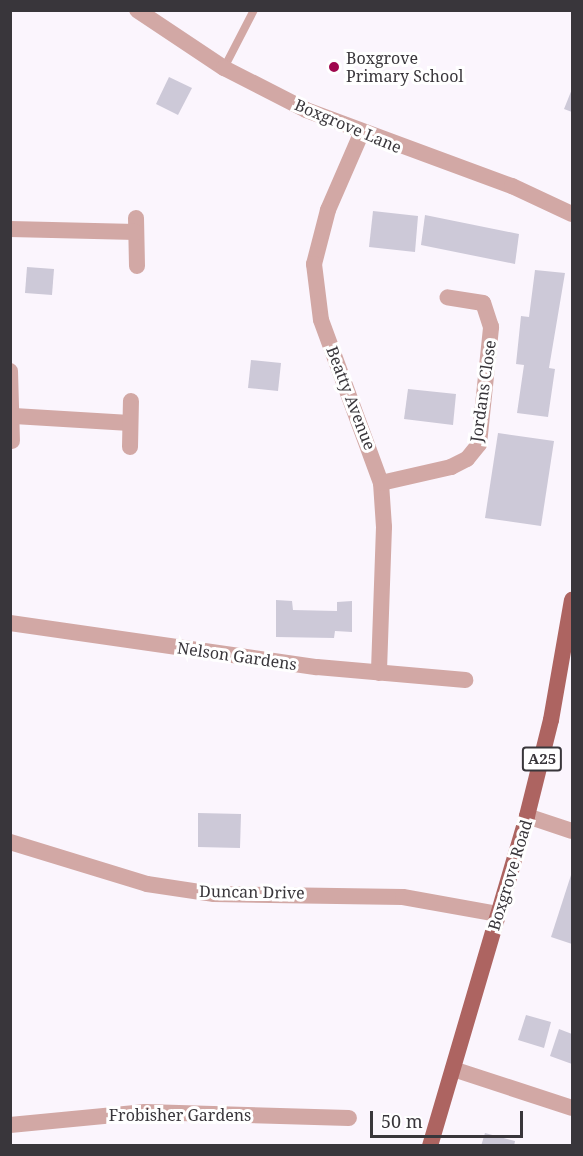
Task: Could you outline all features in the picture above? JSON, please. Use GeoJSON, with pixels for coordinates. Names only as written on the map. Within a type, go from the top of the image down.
{"type":"FeatureCollection","features":[{"type":"Feature","properties":{"kind":"main road","name":"Boxgrove Road"},"geometry":{"type":"LineString","coordinates":[[430,1146],[527,816],[570,634],[573,600]]}},
{"type":"Feature","properties":{"kind":"street","name":"Boxgrove Lane"},"geometry":{"type":"LineString","coordinates":[[137,10],[224,68],[361,134],[512,186],[573,214]]}},
{"type":"Feature","properties":{"kind":"street","name":"Beatty Avenue"},"geometry":{"type":"LineString","coordinates":[[361,134],[318,239],[315,291],[321,320],[381,483],[384,527],[378,673]]}},
{"type":"Feature","properties":{"kind":"street"},"geometry":{"type":"LineString","coordinates":[[10,229],[136,225],[136,266]]}},
{"type":"Feature","properties":{"kind":"street","name":"Jordans Close"},"geometry":{"type":"LineString","coordinates":[[381,483],[451,467],[467,459],[479,444],[491,327],[483,303],[447,297]]}},
{"type":"Feature","properties":{"kind":"street"},"geometry":{"type":"LineString","coordinates":[[10,371],[14,416],[12,441]]}},
{"type":"Feature","properties":{"kind":"street"},"geometry":{"type":"LineString","coordinates":[[130,447],[131,401]]}},
{"type":"Feature","properties":{"kind":"street"},"geometry":{"type":"LineString","coordinates":[[14,416],[130,423]]}},
{"type":"Feature","properties":{"kind":"street","name":"Nelson Gardens"},"geometry":{"type":"LineString","coordinates":[[10,623],[378,673],[465,680]]}},
{"type":"Feature","properties":{"kind":"street"},"geometry":{"type":"LineString","coordinates":[[527,816],[573,831]]}},
{"type":"Feature","properties":{"kind":"street","name":"Duncan Drive"},"geometry":{"type":"LineString","coordinates":[[10,842],[147,884],[214,894],[403,897],[498,914]]}},
{"type":"Feature","properties":{"kind":"street"},"geometry":{"type":"LineString","coordinates":[[453,1069],[573,1108]]}},
{"type":"Feature","properties":{"kind":"street","name":"Frobisher Gardens"},"geometry":{"type":"LineString","coordinates":[[10,1125],[145,1112],[349,1118]]}},
{"type":"Feature","properties":{"kind":"lane"},"geometry":{"type":"LineString","coordinates":[[224,68],[254,10]]}},
{"type":"Feature","properties":{"kind":"building"},"geometry":{"type":"Polygon","coordinates":[[[169,77],[192,88],[178,115],[156,104],[169,77]]]}},
{"type":"Feature","properties":{"kind":"building"},"geometry":{"type":"Polygon","coordinates":[[[572,89],[572,112],[564,109],[572,89]]]}},
{"type":"Feature","properties":{"kind":"building"},"geometry":{"type":"Polygon","coordinates":[[[373,211],[418,216],[415,252],[369,247],[373,211]]]}},
{"type":"Feature","properties":{"kind":"building"},"geometry":{"type":"Polygon","coordinates":[[[425,215],[519,234],[515,264],[421,245],[425,215]]]}},
{"type":"Feature","properties":{"kind":"building"},"geometry":{"type":"Polygon","coordinates":[[[27,267],[54,269],[52,295],[25,293],[27,267]]]}},
{"type":"Feature","properties":{"kind":"building"},"geometry":{"type":"Polygon","coordinates":[[[535,270],[565,273],[549,368],[555,369],[548,417],[517,413],[524,365],[516,364],[521,316],[529,317],[535,270]]]}},
{"type":"Feature","properties":{"kind":"building"},"geometry":{"type":"Polygon","coordinates":[[[251,360],[281,363],[278,391],[248,388],[251,360]]]}},
{"type":"Feature","properties":{"kind":"building"},"geometry":{"type":"Polygon","coordinates":[[[408,389],[456,394],[453,425],[404,419],[408,389]]]}},
{"type":"Feature","properties":{"kind":"building"},"geometry":{"type":"Polygon","coordinates":[[[498,433],[554,441],[541,526],[485,518],[498,433]]]}},
{"type":"Feature","properties":{"kind":"building"},"geometry":{"type":"Polygon","coordinates":[[[276,600],[292,601],[293,610],[337,611],[337,602],[352,601],[352,632],[335,631],[334,638],[276,637],[276,600]]]}},
{"type":"Feature","properties":{"kind":"building"},"geometry":{"type":"Polygon","coordinates":[[[198,813],[241,814],[240,848],[198,847],[198,813]]]}},
{"type":"Feature","properties":{"kind":"building"},"geometry":{"type":"Polygon","coordinates":[[[572,872],[572,944],[551,937],[572,872]]]}},
{"type":"Feature","properties":{"kind":"building"},"geometry":{"type":"Polygon","coordinates":[[[526,1015],[551,1022],[544,1048],[518,1040],[526,1015]]]}},
{"type":"Feature","properties":{"kind":"building"},"geometry":{"type":"Polygon","coordinates":[[[559,1029],[572,1034],[572,1064],[550,1056],[559,1029]]]}},
{"type":"Feature","properties":{"kind":"building"},"geometry":{"type":"Polygon","coordinates":[[[485,1133],[515,1141],[514,1146],[481,1146],[485,1133]]]}},
{"type":"Feature","properties":{"kind":"place","name":"Boxgrove Primary School"},"geometry":{"type":"Point","coordinates":[334,67]}}]}
